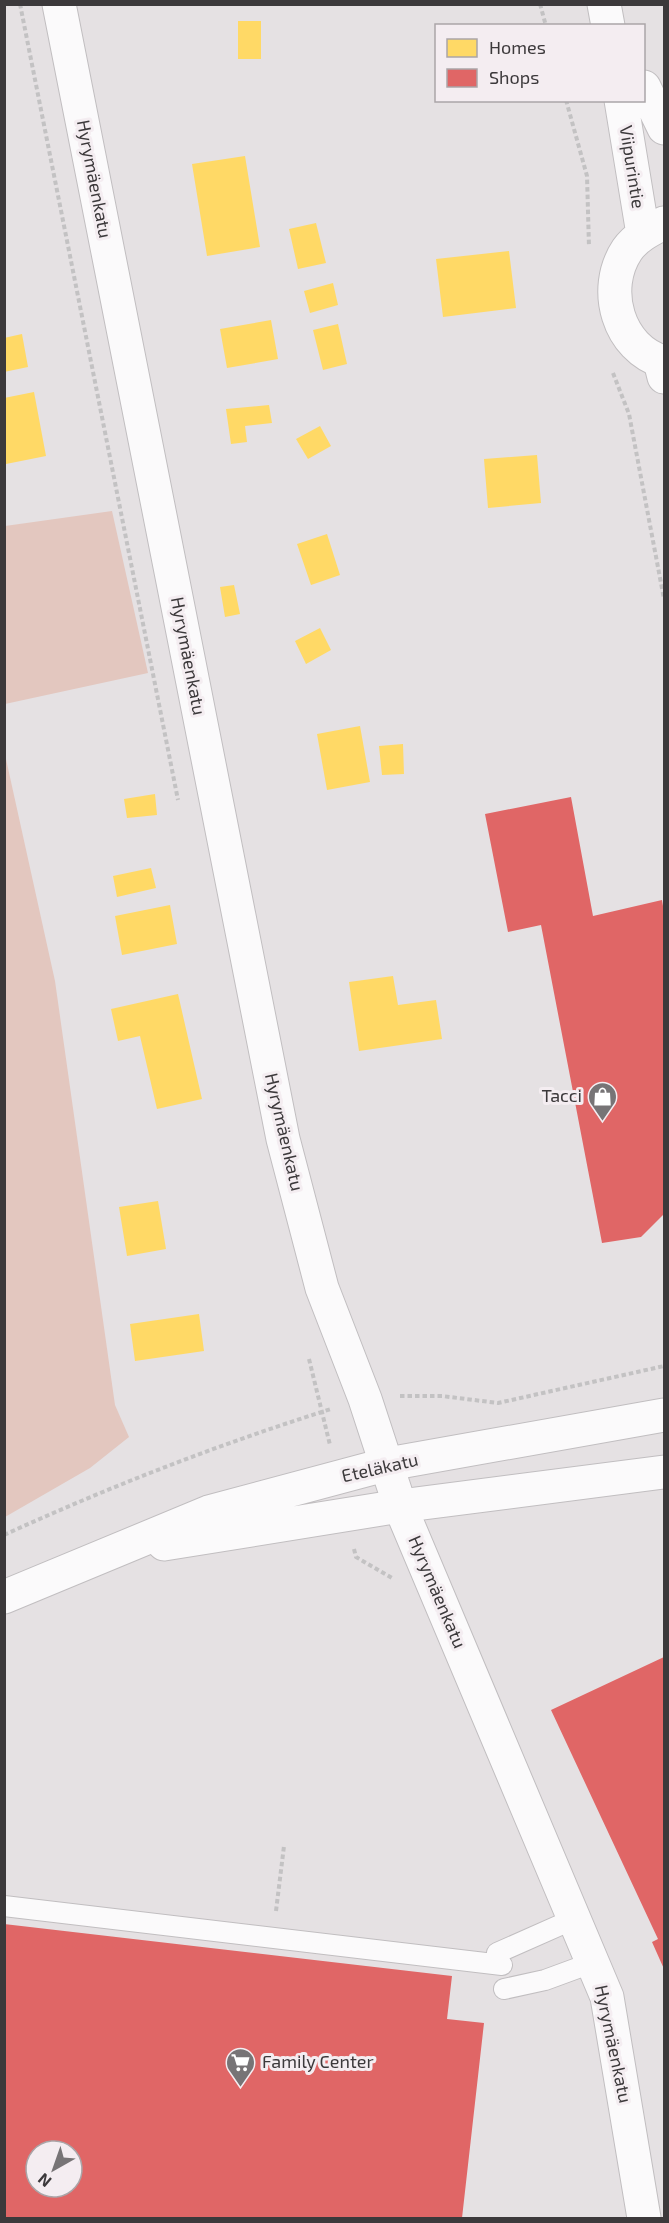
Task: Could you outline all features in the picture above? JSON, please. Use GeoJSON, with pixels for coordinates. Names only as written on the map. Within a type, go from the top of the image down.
{"type":"FeatureCollection","features":[{"type":"Feature","properties":{"kind":"street","name":"Hyrymäenkatu"},"geometry":{"type":"LineString","coordinates":[[59,4],[283,1139],[322,1288],[365,1399],[400,1506],[576,1918],[607,1997],[644,2218]]}},
{"type":"Feature","properties":{"kind":"street","name":"Viipurintie"},"geometry":{"type":"LineString","coordinates":[[645,89],[664,128]]}},
{"type":"Feature","properties":{"kind":"street","name":"Viipurintie"},"geometry":{"type":"LineString","coordinates":[[622,102],[654,229]]}},
{"type":"Feature","properties":{"kind":"street"},"geometry":{"type":"LineString","coordinates":[[654,229],[627,250],[617,270],[614,292],[617,313],[626,333],[641,350],[663,366]]}},
{"type":"Feature","properties":{"kind":"street","name":"Eteläkatu"},"geometry":{"type":"LineString","coordinates":[[4,1597],[103,1553],[210,1512],[388,1464],[664,1415]]}},
{"type":"Feature","properties":{"kind":"street","name":"Eteläkatu"},"geometry":{"type":"LineString","coordinates":[[103,1553],[400,1506],[664,1472]]}},
{"type":"Feature","properties":{"kind":"lane"},"geometry":{"type":"LineString","coordinates":[[4,1906],[273,1938],[500,1959],[576,1918]]}},
{"type":"Feature","properties":{"kind":"lane"},"geometry":{"type":"LineString","coordinates":[[504,1989],[545,1980],[594,1962]]}},
{"type":"Feature","properties":{"kind":"path"},"geometry":{"type":"LineString","coordinates":[[540,4],[545,24]]}},
{"type":"Feature","properties":{"kind":"path"},"geometry":{"type":"LineString","coordinates":[[4,1535],[81,1500],[231,1442],[365,1399],[442,1396],[498,1403],[664,1366]]}},
{"type":"Feature","properties":{"kind":"path"},"geometry":{"type":"LineString","coordinates":[[273,1938],[284,1846]]}},
{"type":"Feature","properties":{"kind":"shaded area"},"geometry":{"type":"Polygon","coordinates":[[[112,511],[148,673],[5,704],[5,526],[112,511]]]}},
{"type":"Feature","properties":{"kind":"shaded area"},"geometry":{"type":"Polygon","coordinates":[[[4,750],[55,981],[115,1405],[129,1437],[90,1468],[5,1517],[4,750]]]}},
{"type":"Feature","properties":{"kind":"building: Homes"},"geometry":{"type":"Polygon","coordinates":[[[238,21],[261,21],[261,59],[238,59],[238,21]]]}},
{"type":"Feature","properties":{"kind":"building: Homes"},"geometry":{"type":"Polygon","coordinates":[[[245,156],[260,247],[207,256],[192,164],[245,156]]]}},
{"type":"Feature","properties":{"kind":"building: Homes"},"geometry":{"type":"Polygon","coordinates":[[[316,223],[326,263],[298,269],[289,229],[316,223]]]}},
{"type":"Feature","properties":{"kind":"building: Homes"},"geometry":{"type":"Polygon","coordinates":[[[509,251],[516,308],[443,317],[436,259],[509,251]]]}},
{"type":"Feature","properties":{"kind":"building: Homes"},"geometry":{"type":"Polygon","coordinates":[[[333,283],[338,305],[310,313],[304,291],[333,283]]]}},
{"type":"Feature","properties":{"kind":"building: Homes"},"geometry":{"type":"Polygon","coordinates":[[[271,320],[278,359],[227,368],[220,329],[271,320]]]}},
{"type":"Feature","properties":{"kind":"building: Homes"},"geometry":{"type":"Polygon","coordinates":[[[338,324],[347,364],[323,370],[313,330],[338,324]]]}},
{"type":"Feature","properties":{"kind":"building: Homes"},"geometry":{"type":"Polygon","coordinates":[[[22,334],[28,367],[4,372],[4,338],[22,334]]]}},
{"type":"Feature","properties":{"kind":"building: Homes"},"geometry":{"type":"Polygon","coordinates":[[[34,392],[46,456],[6,464],[4,398],[34,392]]]}},
{"type":"Feature","properties":{"kind":"building: Homes"},"geometry":{"type":"Polygon","coordinates":[[[269,405],[272,423],[245,426],[247,442],[231,444],[226,409],[269,405]]]}},
{"type":"Feature","properties":{"kind":"building: Homes"},"geometry":{"type":"Polygon","coordinates":[[[320,426],[331,446],[308,459],[296,439],[320,426]]]}},
{"type":"Feature","properties":{"kind":"building: Homes"},"geometry":{"type":"Polygon","coordinates":[[[537,455],[541,503],[488,508],[484,459],[537,455]]]}},
{"type":"Feature","properties":{"kind":"building: Homes"},"geometry":{"type":"Polygon","coordinates":[[[327,534],[340,575],[311,585],[297,544],[327,534]]]}},
{"type":"Feature","properties":{"kind":"building: Homes"},"geometry":{"type":"Polygon","coordinates":[[[234,585],[240,614],[225,617],[220,587],[234,585]]]}},
{"type":"Feature","properties":{"kind":"building: Homes"},"geometry":{"type":"Polygon","coordinates":[[[320,628],[331,650],[306,664],[295,641],[320,628]]]}},
{"type":"Feature","properties":{"kind":"building: Homes"},"geometry":{"type":"Polygon","coordinates":[[[360,726],[370,782],[327,790],[317,734],[360,726]]]}},
{"type":"Feature","properties":{"kind":"building: Homes"},"geometry":{"type":"Polygon","coordinates":[[[403,744],[404,774],[382,775],[379,746],[403,744]]]}},
{"type":"Feature","properties":{"kind":"building: Homes"},"geometry":{"type":"Polygon","coordinates":[[[155,794],[157,815],[127,818],[124,799],[155,794]]]}},
{"type":"Feature","properties":{"kind":"building: Homes"},"geometry":{"type":"Polygon","coordinates":[[[151,868],[156,888],[117,897],[113,876],[151,868]]]}},
{"type":"Feature","properties":{"kind":"building: Homes"},"geometry":{"type":"Polygon","coordinates":[[[170,905],[177,944],[122,955],[115,916],[170,905]]]}},
{"type":"Feature","properties":{"kind":"building: Homes"},"geometry":{"type":"Polygon","coordinates":[[[393,976],[398,1005],[436,1000],[442,1039],[359,1051],[349,982],[393,976]]]}},
{"type":"Feature","properties":{"kind":"building: Homes"},"geometry":{"type":"Polygon","coordinates":[[[178,994],[202,1099],[157,1109],[140,1036],[118,1041],[111,1009],[178,994]]]}},
{"type":"Feature","properties":{"kind":"building: Homes"},"geometry":{"type":"Polygon","coordinates":[[[158,1201],[166,1249],[127,1256],[119,1207],[158,1201]]]}},
{"type":"Feature","properties":{"kind":"building: Homes"},"geometry":{"type":"Polygon","coordinates":[[[199,1314],[204,1351],[135,1361],[130,1324],[199,1314]]]}},
{"type":"Feature","properties":{"kind":"building: Shops"},"geometry":{"type":"Polygon","coordinates":[[[571,797],[593,916],[662,900],[664,912],[664,1214],[641,1237],[602,1243],[541,925],[508,932],[485,814],[571,797]]]}},
{"type":"Feature","properties":{"kind":"building: Shops"},"geometry":{"type":"Polygon","coordinates":[[[664,1657],[664,1969],[652,1942],[658,1939],[551,1710],[664,1657]]]}},
{"type":"Feature","properties":{"kind":"building: Shops","name":"Family Center"},"geometry":{"type":"Polygon","coordinates":[[[4,1924],[452,1976],[447,2019],[484,2023],[462,2218],[4,2218],[4,1924]]]}},
{"type":"Feature","properties":{"kind":"place","name":"Tacci"},"geometry":{"type":"Point","coordinates":[603,1122]}},
{"type":"Feature","properties":{"kind":"place","name":"Family Center"},"geometry":{"type":"Point","coordinates":[241,2088]}}]}
